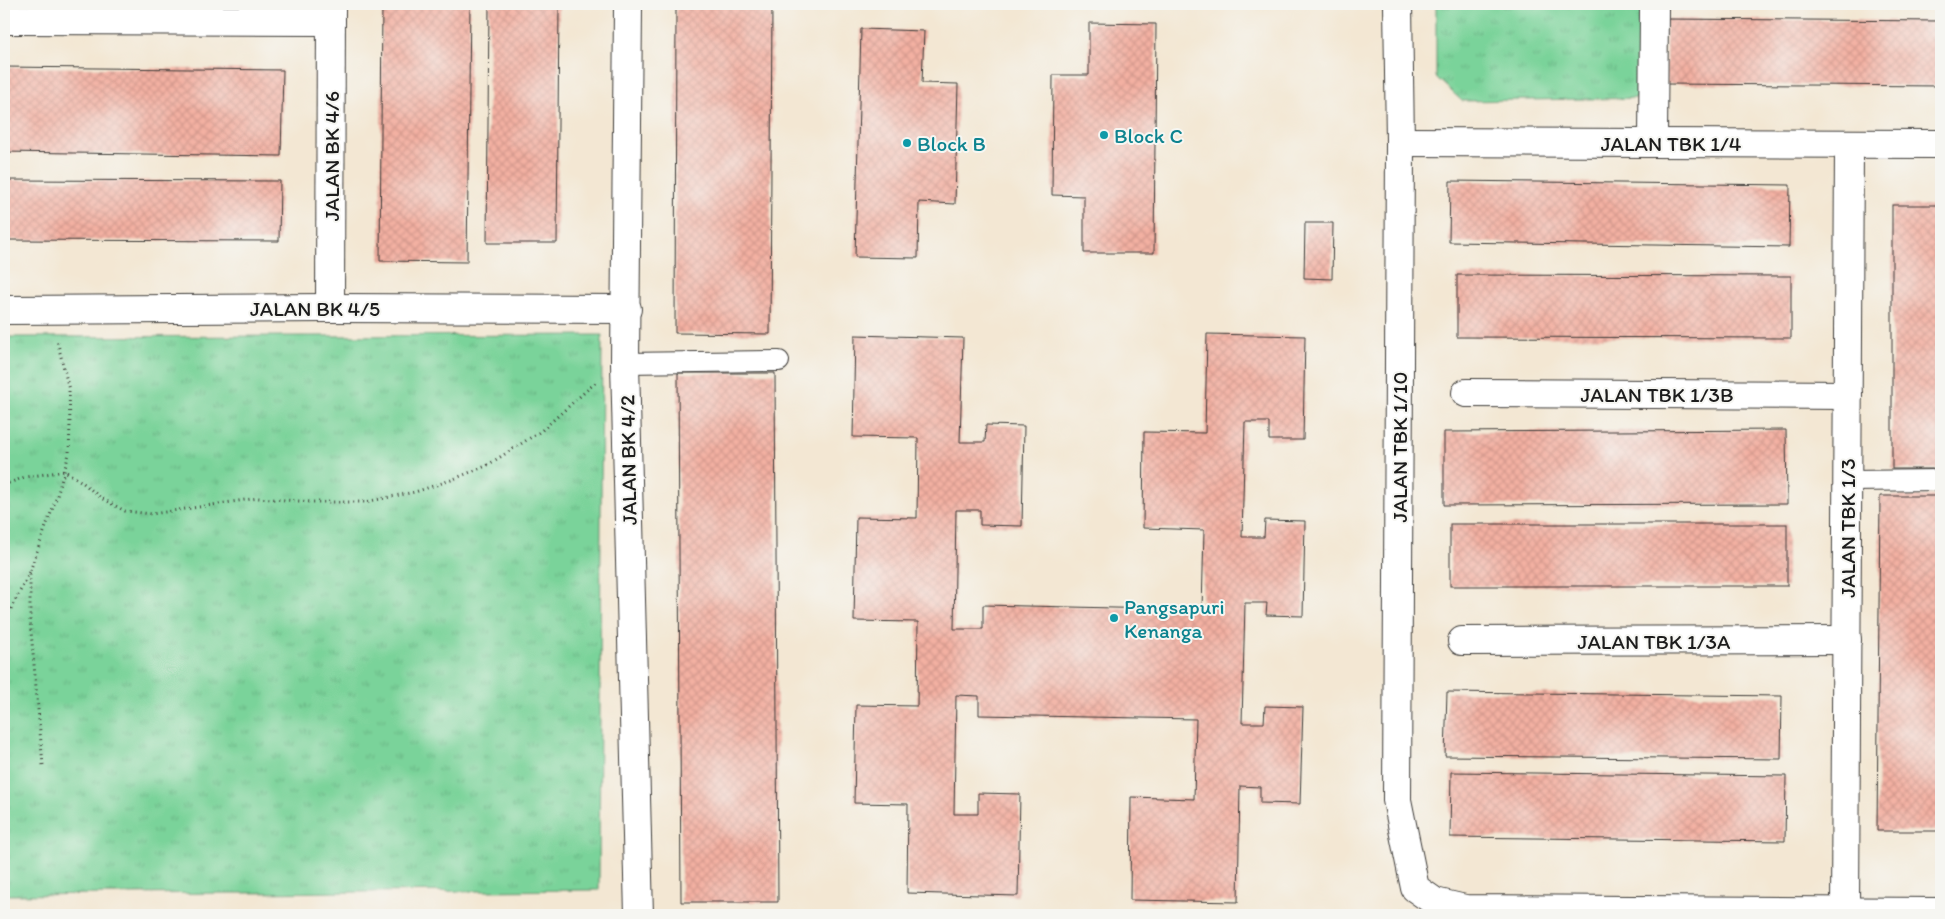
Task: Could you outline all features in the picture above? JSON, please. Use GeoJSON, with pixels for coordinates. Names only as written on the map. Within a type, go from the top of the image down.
{"type":"FeatureCollection","features":[{"type":"Feature","properties":{"kind":"street","name":"JALAN BK 4/2"},"geometry":{"type":"LineString","coordinates":[[628,4],[627,308],[625,363],[639,915]]}},
{"type":"Feature","properties":{"kind":"street","name":"JALAN TBK 1/10"},"geometry":{"type":"LineString","coordinates":[[1398,4],[1400,142],[1397,800],[1415,888],[1435,902],[1465,909],[1846,912]]}},
{"type":"Feature","properties":{"kind":"street"},"geometry":{"type":"LineString","coordinates":[[1653,143],[1654,4]]}},
{"type":"Feature","properties":{"kind":"street"},"geometry":{"type":"LineString","coordinates":[[4,20],[331,12]]}},
{"type":"Feature","properties":{"kind":"street","name":"JALAN BK 4/6"},"geometry":{"type":"LineString","coordinates":[[330,308],[331,12]]}},
{"type":"Feature","properties":{"kind":"street","name":"JALAN TBK 1/4"},"geometry":{"type":"LineString","coordinates":[[1400,142],[1941,144]]}},
{"type":"Feature","properties":{"kind":"street","name":"JALAN TBK 1/3"},"geometry":{"type":"LineString","coordinates":[[1846,912],[1849,144]]}},
{"type":"Feature","properties":{"kind":"street","name":"JALAN BK 4/5"},"geometry":{"type":"LineString","coordinates":[[4,310],[627,308]]}},
{"type":"Feature","properties":{"kind":"street","name":"JALAN TBK 1/3B"},"geometry":{"type":"LineString","coordinates":[[1466,393],[1848,395]]}},
{"type":"Feature","properties":{"kind":"street","name":"JALAN TBK 1/3A"},"geometry":{"type":"LineString","coordinates":[[1462,641],[1847,640]]}},
{"type":"Feature","properties":{"kind":"street"},"geometry":{"type":"LineString","coordinates":[[1846,912],[1941,912]]}},
{"type":"Feature","properties":{"kind":"lane"},"geometry":{"type":"LineString","coordinates":[[625,363],[779,361]]}},
{"type":"Feature","properties":{"kind":"lane"},"geometry":{"type":"LineString","coordinates":[[1848,481],[1941,480]]}},
{"type":"Feature","properties":{"kind":"path"},"geometry":{"type":"LineString","coordinates":[[4,622],[30,571],[65,471],[69,454],[69,390],[56,337]]}},
{"type":"Feature","properties":{"kind":"path"},"geometry":{"type":"LineString","coordinates":[[4,485],[26,476],[65,471],[101,498],[124,511],[152,514],[258,498],[313,502],[366,502],[415,492],[486,466],[541,431],[602,376],[625,363]]}},
{"type":"Feature","properties":{"kind":"path"},"geometry":{"type":"LineString","coordinates":[[30,571],[30,620],[43,765]]}},
{"type":"Feature","properties":{"kind":"green space"},"geometry":{"type":"Polygon","coordinates":[[[1436,4],[1651,4],[1652,98],[1462,101],[1436,77],[1436,4]]]}},
{"type":"Feature","properties":{"kind":"green space"},"geometry":{"type":"Polygon","coordinates":[[[602,335],[599,890],[4,895],[4,337],[602,335]]]}},
{"type":"Feature","properties":{"kind":"building"},"geometry":{"type":"Polygon","coordinates":[[[382,4],[470,4],[467,262],[380,261],[382,4]]]}},
{"type":"Feature","properties":{"kind":"building"},"geometry":{"type":"Polygon","coordinates":[[[489,4],[559,4],[557,243],[487,243],[489,4]]]}},
{"type":"Feature","properties":{"kind":"building"},"geometry":{"type":"Polygon","coordinates":[[[676,4],[772,4],[770,334],[675,333],[676,4]]]}},
{"type":"Feature","properties":{"kind":"building"},"geometry":{"type":"Polygon","coordinates":[[[1666,19],[1941,21],[1941,86],[1666,84],[1666,19]]]}},
{"type":"Feature","properties":{"kind":"building","name":"Block C"},"geometry":{"type":"Polygon","coordinates":[[[1089,23],[1156,24],[1154,253],[1084,253],[1084,196],[1052,195],[1053,75],[1089,75],[1089,23]]]}},
{"type":"Feature","properties":{"kind":"building","name":"Block B"},"geometry":{"type":"Polygon","coordinates":[[[861,29],[924,31],[922,83],[958,84],[955,204],[919,202],[918,258],[855,257],[861,29]]]}},
{"type":"Feature","properties":{"kind":"building"},"geometry":{"type":"Polygon","coordinates":[[[4,67],[283,70],[281,156],[4,152],[4,67]]]}},
{"type":"Feature","properties":{"kind":"building"},"geometry":{"type":"Polygon","coordinates":[[[4,180],[280,181],[279,241],[4,240],[4,180]]]}},
{"type":"Feature","properties":{"kind":"building"},"geometry":{"type":"Polygon","coordinates":[[[1450,181],[1790,185],[1789,247],[1449,242],[1450,181]]]}},
{"type":"Feature","properties":{"kind":"building"},"geometry":{"type":"Polygon","coordinates":[[[1892,205],[1941,205],[1941,469],[1892,469],[1892,205]]]}},
{"type":"Feature","properties":{"kind":"building"},"geometry":{"type":"Polygon","coordinates":[[[1305,223],[1333,223],[1332,279],[1304,278],[1305,223]]]}},
{"type":"Feature","properties":{"kind":"building"},"geometry":{"type":"Polygon","coordinates":[[[1457,275],[1791,276],[1791,338],[1457,337],[1457,275]]]}},
{"type":"Feature","properties":{"kind":"building","name":"Pangsapuri Kenanga"},"geometry":{"type":"Polygon","coordinates":[[[1207,334],[1305,336],[1303,440],[1269,440],[1269,422],[1245,422],[1242,537],[1264,537],[1265,520],[1305,521],[1303,616],[1266,615],[1267,603],[1245,603],[1242,723],[1264,723],[1265,706],[1303,707],[1300,804],[1260,803],[1260,787],[1240,786],[1238,902],[1130,900],[1131,797],[1194,799],[1196,719],[979,715],[979,696],[956,695],[954,814],[978,814],[978,793],[1020,794],[1018,896],[907,893],[908,804],[854,803],[856,705],[917,706],[918,622],[854,621],[856,517],[917,518],[918,438],[853,437],[855,335],[963,338],[960,442],[985,442],[986,425],[1024,426],[1022,526],[980,525],[980,510],[956,510],[954,629],[983,629],[983,605],[1202,610],[1204,530],[1143,528],[1144,432],[1205,433],[1207,334]]]}},
{"type":"Feature","properties":{"kind":"building"},"geometry":{"type":"Polygon","coordinates":[[[678,373],[775,373],[778,902],[681,902],[678,373]]]}},
{"type":"Feature","properties":{"kind":"building"},"geometry":{"type":"Polygon","coordinates":[[[1786,430],[1787,504],[1444,505],[1444,432],[1786,430]]]}},
{"type":"Feature","properties":{"kind":"building"},"geometry":{"type":"Polygon","coordinates":[[[1880,496],[1941,496],[1941,831],[1877,831],[1880,496]]]}},
{"type":"Feature","properties":{"kind":"building"},"geometry":{"type":"Polygon","coordinates":[[[1450,524],[1787,524],[1787,586],[1450,586],[1450,524]]]}},
{"type":"Feature","properties":{"kind":"building"},"geometry":{"type":"Polygon","coordinates":[[[1447,692],[1782,696],[1781,759],[1445,756],[1447,692]]]}},
{"type":"Feature","properties":{"kind":"building"},"geometry":{"type":"Polygon","coordinates":[[[1451,772],[1786,776],[1785,841],[1450,837],[1451,772]]]}},
{"type":"Feature","properties":{"kind":"place","name":"Block C"},"geometry":{"type":"Point","coordinates":[1104,135]}},
{"type":"Feature","properties":{"kind":"place","name":"Block B"},"geometry":{"type":"Point","coordinates":[907,143]}},
{"type":"Feature","properties":{"kind":"place","name":"Pangsapuri Kenanga"},"geometry":{"type":"Point","coordinates":[1114,618]}}]}
